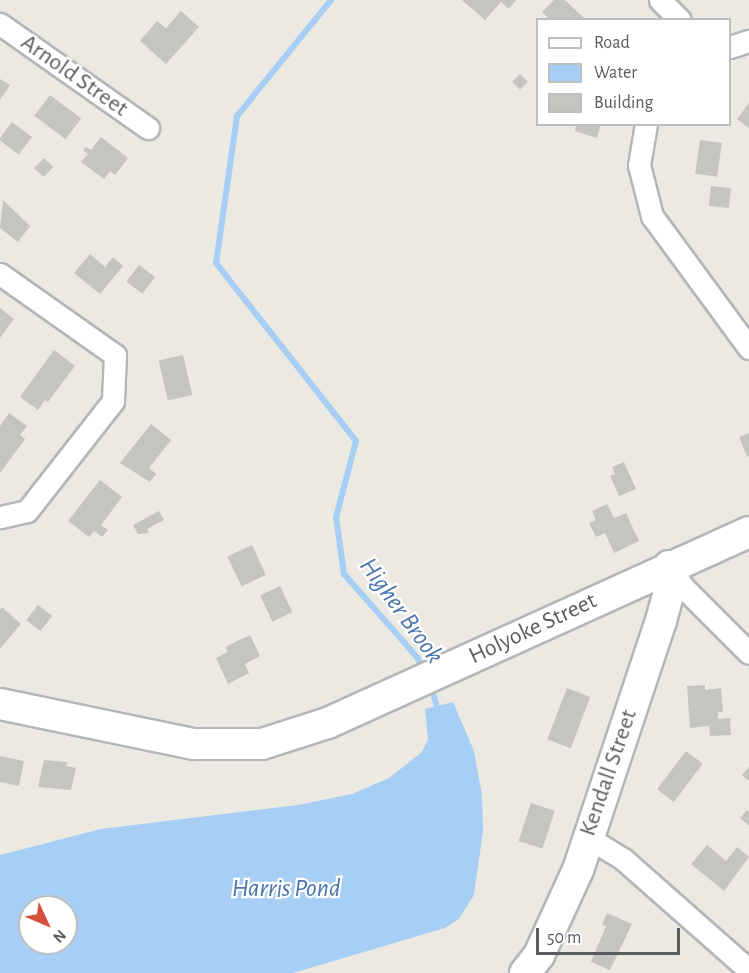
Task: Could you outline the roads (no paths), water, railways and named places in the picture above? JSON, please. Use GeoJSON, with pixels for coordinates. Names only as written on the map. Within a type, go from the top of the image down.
{"type":"FeatureCollection","features":[{"type":"Feature","properties":{"kind":"main road","name":"Holyoke Street"},"geometry":{"type":"LineString","coordinates":[[0,704],[179,741],[247,746],[328,723],[669,566],[749,532]]}},
{"type":"Feature","properties":{"kind":"main road","name":"Kendall Street"},"geometry":{"type":"LineString","coordinates":[[525,973],[557,918],[578,870],[587,837],[661,621],[669,591],[669,566]]}},
{"type":"Feature","properties":{"kind":"street"},"geometry":{"type":"LineString","coordinates":[[660,0],[678,18]]}},
{"type":"Feature","properties":{"kind":"street","name":"Arnold Street"},"geometry":{"type":"LineString","coordinates":[[0,24],[148,128]]}},
{"type":"Feature","properties":{"kind":"street"},"geometry":{"type":"LineString","coordinates":[[731,46],[749,41]]}},
{"type":"Feature","properties":{"kind":"street"},"geometry":{"type":"LineString","coordinates":[[646,126],[639,165],[652,216],[749,348]]}},
{"type":"Feature","properties":{"kind":"street"},"geometry":{"type":"LineString","coordinates":[[0,274],[115,355],[113,401],[27,511],[0,518]]}},
{"type":"Feature","properties":{"kind":"street"},"geometry":{"type":"LineString","coordinates":[[669,566],[683,587],[749,653]]}},
{"type":"Feature","properties":{"kind":"street"},"geometry":{"type":"LineString","coordinates":[[587,837],[623,859],[749,970]]}},
{"type":"Feature","properties":{"kind":"water","name":"Harris Pond"},"geometry":{"type":"Polygon","coordinates":[[[453,702],[474,751],[482,795],[483,831],[474,895],[459,919],[445,928],[293,973],[0,973],[0,855],[101,829],[298,805],[352,794],[389,778],[422,752],[428,739],[425,709],[453,702]]]}},
{"type":"Feature","properties":{"kind":"waterway","name":"Higher Brook"},"geometry":{"type":"LineString","coordinates":[[331,0],[237,116],[216,263],[356,441],[336,517],[344,574],[417,657],[424,672]]}},
{"type":"Feature","properties":{"kind":"waterway","name":"Higher Brook"},"geometry":{"type":"LineString","coordinates":[[431,686],[438,710]]}}]}
